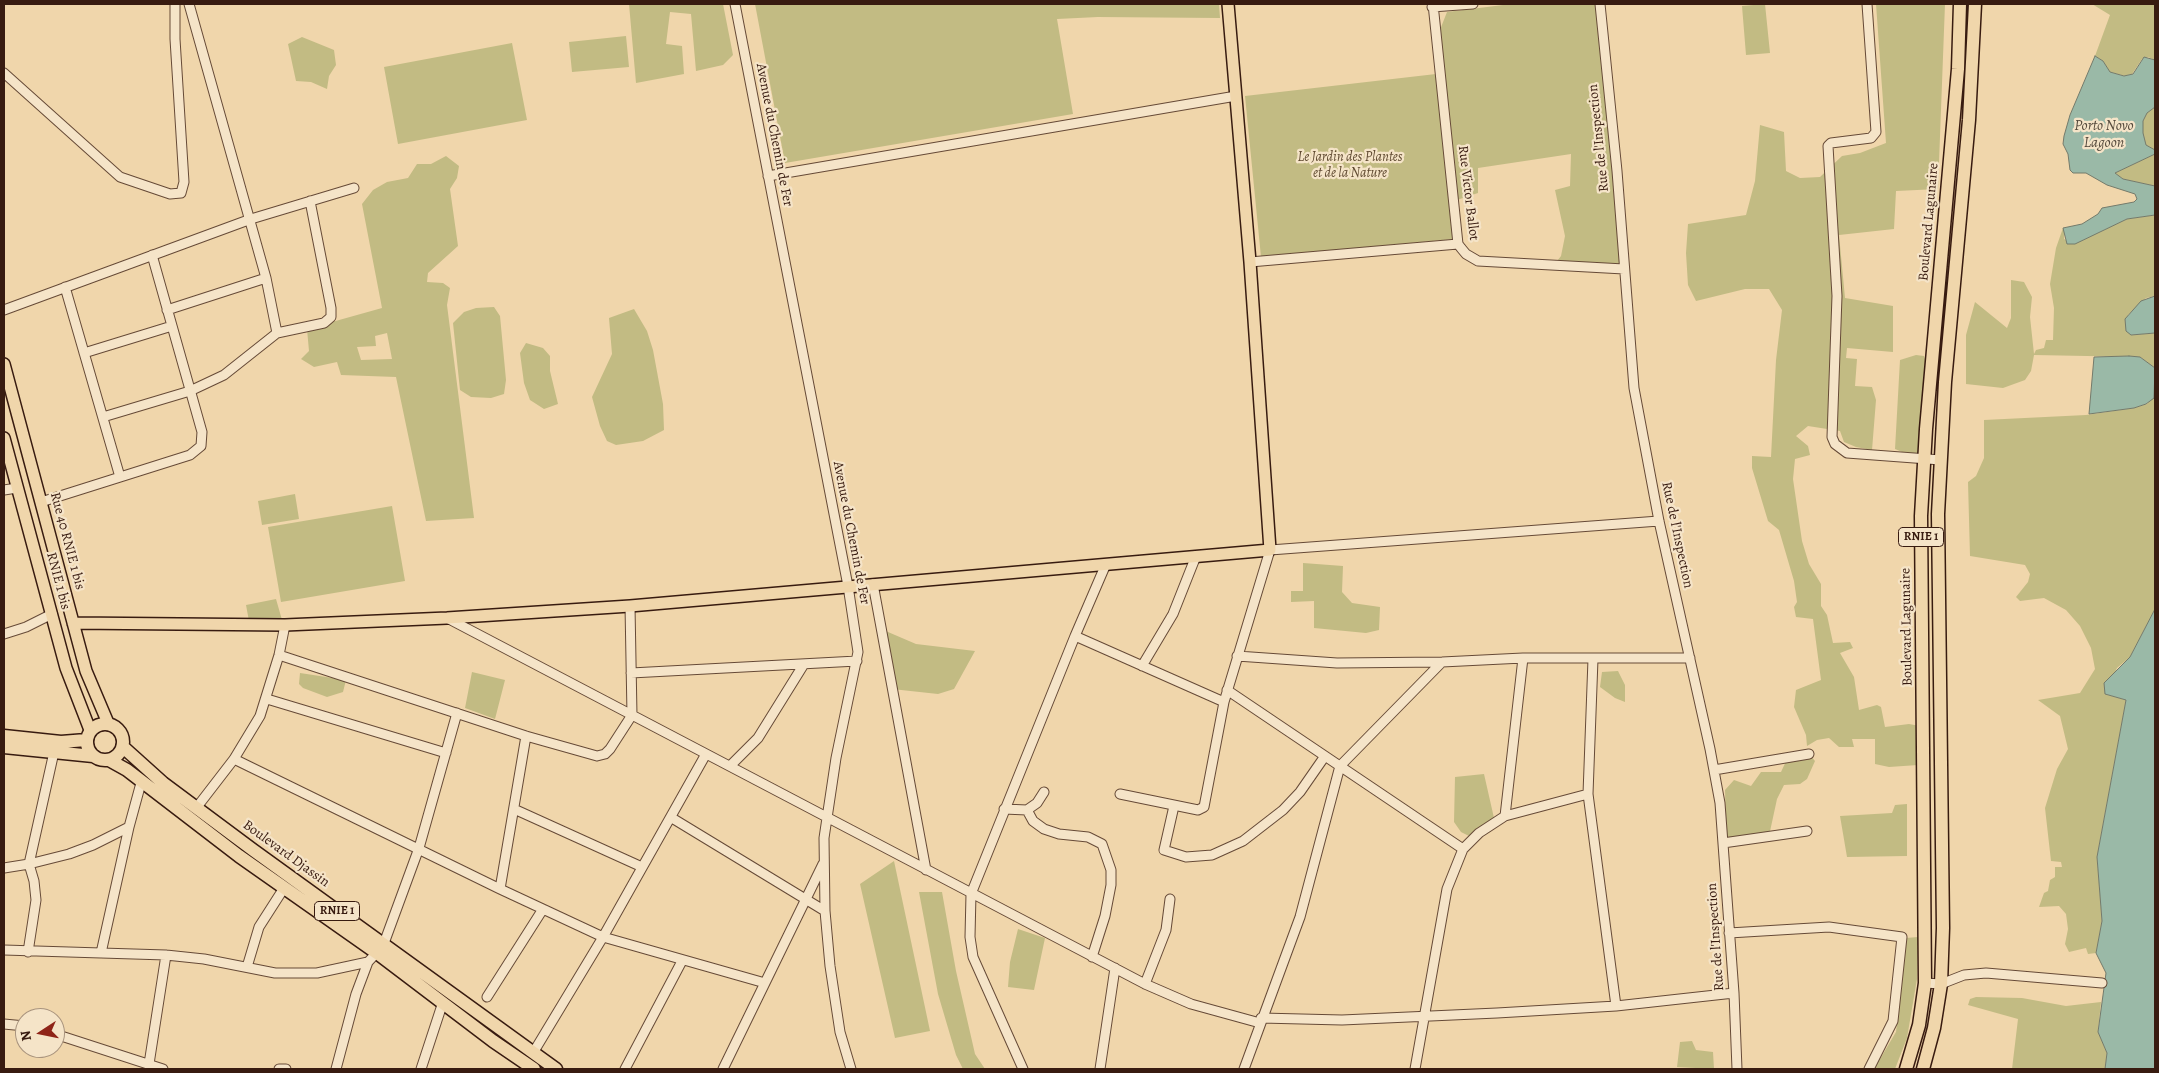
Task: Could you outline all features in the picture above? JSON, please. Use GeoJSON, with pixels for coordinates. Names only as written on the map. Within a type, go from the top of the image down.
{"type":"FeatureCollection","features":[{"type":"Feature","properties":{"kind":"highway","name":"Boulevard Lagunaire"},"geometry":{"type":"LineString","coordinates":[[1906,1069],[1919,1025],[1925,983],[1921,564],[1924,458],[1958,69],[1960,4]]}},
{"type":"Feature","properties":{"kind":"highway","name":"RNIE 1"},"geometry":{"type":"LineString","coordinates":[[1922,1069],[1934,1028],[1941,984],[1943,928],[1938,562],[1941,460],[1945,382],[1969,120],[1975,4]]}},
{"type":"Feature","properties":{"kind":"highway","name":"RNIE 1"},"geometry":{"type":"LineString","coordinates":[[108,723],[117,728],[123,736],[123,747]]}},
{"type":"Feature","properties":{"kind":"highway"},"geometry":{"type":"LineString","coordinates":[[4,736],[61,742],[88,735],[98,724],[108,723]]}},
{"type":"Feature","properties":{"kind":"highway"},"geometry":{"type":"LineString","coordinates":[[88,735],[93,756]]}},
{"type":"Feature","properties":{"kind":"highway","name":"RNIE 1"},"geometry":{"type":"LineString","coordinates":[[4,747],[93,756],[109,760]]}},
{"type":"Feature","properties":{"kind":"highway"},"geometry":{"type":"LineString","coordinates":[[109,760],[118,755],[123,747]]}},
{"type":"Feature","properties":{"kind":"highway","name":"Boulevard Djassin"},"geometry":{"type":"LineString","coordinates":[[123,747],[376,954],[533,1052],[556,1069]]}},
{"type":"Feature","properties":{"kind":"highway","name":"Boulevard Djassin"},"geometry":{"type":"LineString","coordinates":[[109,760],[127,770],[141,783],[531,1068]]}},
{"type":"Feature","properties":{"kind":"main road"},"geometry":{"type":"LineString","coordinates":[[73,623],[285,625],[446,618],[630,606],[1270,550],[1250,262],[1228,4]]}},
{"type":"Feature","properties":{"kind":"main road","name":"Rue 40 RNIE 1 bis"},"geometry":{"type":"LineString","coordinates":[[4,364],[86,671],[108,723]]}},
{"type":"Feature","properties":{"kind":"main road","name":"RNIE 1 bis"},"geometry":{"type":"LineString","coordinates":[[4,438],[66,668],[88,735]]}},
{"type":"Feature","properties":{"kind":"street"},"geometry":{"type":"LineString","coordinates":[[4,73],[120,177],[170,194],[181,193],[184,182],[175,39],[175,4]]}},
{"type":"Feature","properties":{"kind":"street"},"geometry":{"type":"LineString","coordinates":[[189,4],[251,219],[266,278],[277,333]]}},
{"type":"Feature","properties":{"kind":"street","name":"Avenue du Chemin de Fer"},"geometry":{"type":"LineString","coordinates":[[735,4],[848,586],[857,661],[826,816],[824,862],[826,911],[838,1023],[851,1069]]}},
{"type":"Feature","properties":{"kind":"street"},"geometry":{"type":"LineString","coordinates":[[1432,6],[1473,4]]}},
{"type":"Feature","properties":{"kind":"street","name":"Rue de l'Inspection"},"geometry":{"type":"LineString","coordinates":[[1600,4],[1617,171],[1634,388],[1659,521],[1714,770],[1723,843],[1734,993],[1736,1069]]}},
{"type":"Feature","properties":{"kind":"street"},"geometry":{"type":"LineString","coordinates":[[1868,4],[1876,132],[1871,138],[1831,143],[1828,146],[1837,296],[1832,437],[1835,444],[1847,453],[1941,460]]}},
{"type":"Feature","properties":{"kind":"street","name":"Rue Victor Ballot"},"geometry":{"type":"LineString","coordinates":[[1432,6],[1458,244],[1471,258],[1488,262],[1624,269]]}},
{"type":"Feature","properties":{"kind":"street"},"geometry":{"type":"LineString","coordinates":[[768,176],[1236,96]]}},
{"type":"Feature","properties":{"kind":"street"},"geometry":{"type":"LineString","coordinates":[[4,310],[251,219],[354,188]]}},
{"type":"Feature","properties":{"kind":"street"},"geometry":{"type":"LineString","coordinates":[[103,417],[190,391],[224,375],[277,333],[324,323],[331,318],[332,308],[310,201]]}},
{"type":"Feature","properties":{"kind":"street"},"geometry":{"type":"LineString","coordinates":[[1250,262],[1458,244]]}},
{"type":"Feature","properties":{"kind":"street"},"geometry":{"type":"LineString","coordinates":[[41,502],[190,455],[201,446],[203,438],[152,255]]}},
{"type":"Feature","properties":{"kind":"street"},"geometry":{"type":"LineString","coordinates":[[167,310],[266,278]]}},
{"type":"Feature","properties":{"kind":"street"},"geometry":{"type":"LineString","coordinates":[[65,287],[120,477]]}},
{"type":"Feature","properties":{"kind":"street"},"geometry":{"type":"LineString","coordinates":[[84,353],[172,326]]}},
{"type":"Feature","properties":{"kind":"street"},"geometry":{"type":"LineString","coordinates":[[4,490],[17,488]]}},
{"type":"Feature","properties":{"kind":"street"},"geometry":{"type":"LineString","coordinates":[[1120,794],[1198,810],[1204,807],[1227,690],[1270,550],[1659,521]]}},
{"type":"Feature","properties":{"kind":"street"},"geometry":{"type":"LineString","coordinates":[[1142,666],[1173,614],[1196,556]]}},
{"type":"Feature","properties":{"kind":"street"},"geometry":{"type":"LineString","coordinates":[[1023,1069],[974,957],[970,937],[971,894],[1004,809],[1106,564]]}},
{"type":"Feature","properties":{"kind":"street"},"geometry":{"type":"LineString","coordinates":[[873,584],[926,870]]}},
{"type":"Feature","properties":{"kind":"street"},"geometry":{"type":"LineString","coordinates":[[279,655],[526,736],[597,756],[605,754],[610,749],[632,715],[630,606]]}},
{"type":"Feature","properties":{"kind":"street"},"geometry":{"type":"LineString","coordinates":[[4,634],[21,629],[52,614]]}},
{"type":"Feature","properties":{"kind":"street"},"geometry":{"type":"LineString","coordinates":[[446,618],[826,816],[971,894],[1145,984],[1191,1004],[1261,1021],[1342,1020],[1616,1006],[1734,993]]}},
{"type":"Feature","properties":{"kind":"street"},"geometry":{"type":"LineString","coordinates":[[197,807],[234,759],[256,722],[267,699],[285,625]]}},
{"type":"Feature","properties":{"kind":"street"},"geometry":{"type":"LineString","coordinates":[[1075,636],[1224,702]]}},
{"type":"Feature","properties":{"kind":"street"},"geometry":{"type":"LineString","coordinates":[[1237,656],[1337,663],[1442,662],[1523,658],[1690,658]]}},
{"type":"Feature","properties":{"kind":"street"},"geometry":{"type":"LineString","coordinates":[[1504,816],[1523,658]]}},
{"type":"Feature","properties":{"kind":"street"},"geometry":{"type":"LineString","coordinates":[[1593,659],[1587,771],[1588,794],[1616,1006]]}},
{"type":"Feature","properties":{"kind":"street"},"geometry":{"type":"LineString","coordinates":[[631,673],[857,661]]}},
{"type":"Feature","properties":{"kind":"street"},"geometry":{"type":"LineString","coordinates":[[1244,1069],[1300,917],[1340,766],[1442,662]]}},
{"type":"Feature","properties":{"kind":"street"},"geometry":{"type":"LineString","coordinates":[[730,766],[758,738],[804,664]]}},
{"type":"Feature","properties":{"kind":"street"},"geometry":{"type":"LineString","coordinates":[[1227,690],[1463,849]]}},
{"type":"Feature","properties":{"kind":"street"},"geometry":{"type":"LineString","coordinates":[[267,699],[446,753]]}},
{"type":"Feature","properties":{"kind":"street"},"geometry":{"type":"LineString","coordinates":[[336,1069],[356,994],[376,954],[419,848],[457,713]]}},
{"type":"Feature","properties":{"kind":"street"},"geometry":{"type":"LineString","coordinates":[[500,889],[526,736]]}},
{"type":"Feature","properties":{"kind":"street"},"geometry":{"type":"LineString","coordinates":[[28,952],[36,900],[34,881],[29,864],[54,752]]}},
{"type":"Feature","properties":{"kind":"street"},"geometry":{"type":"LineString","coordinates":[[533,1052],[603,937],[672,818],[706,754]]}},
{"type":"Feature","properties":{"kind":"street"},"geometry":{"type":"LineString","coordinates":[[1714,770],[1809,754]]}},
{"type":"Feature","properties":{"kind":"street"},"geometry":{"type":"LineString","coordinates":[[1174,806],[1164,850],[1186,857],[1212,855],[1243,841],[1283,810],[1300,792],[1326,756]]}},
{"type":"Feature","properties":{"kind":"street"},"geometry":{"type":"LineString","coordinates":[[234,759],[500,889],[603,937],[682,961],[765,983]]}},
{"type":"Feature","properties":{"kind":"street"},"geometry":{"type":"LineString","coordinates":[[101,953],[128,827],[141,783]]}},
{"type":"Feature","properties":{"kind":"street"},"geometry":{"type":"LineString","coordinates":[[1004,809],[1027,810],[1037,803],[1044,792]]}},
{"type":"Feature","properties":{"kind":"street"},"geometry":{"type":"LineString","coordinates":[[1415,1069],[1447,889],[1463,849],[1479,833],[1504,816],[1588,794]]}},
{"type":"Feature","properties":{"kind":"street"},"geometry":{"type":"LineString","coordinates":[[514,809],[642,867]]}},
{"type":"Feature","properties":{"kind":"street"},"geometry":{"type":"LineString","coordinates":[[1027,810],[1033,821],[1044,829],[1059,834],[1088,836],[1102,844],[1111,870],[1110,899],[1092,956]]}},
{"type":"Feature","properties":{"kind":"street"},"geometry":{"type":"LineString","coordinates":[[672,818],[826,911]]}},
{"type":"Feature","properties":{"kind":"street"},"geometry":{"type":"LineString","coordinates":[[4,868],[29,864],[93,845],[128,827]]}},
{"type":"Feature","properties":{"kind":"street"},"geometry":{"type":"LineString","coordinates":[[1723,843],[1807,831]]}},
{"type":"Feature","properties":{"kind":"street"},"geometry":{"type":"LineString","coordinates":[[723,1069],[824,862]]}},
{"type":"Feature","properties":{"kind":"street"},"geometry":{"type":"LineString","coordinates":[[247,967],[259,927],[284,888]]}},
{"type":"Feature","properties":{"kind":"street"},"geometry":{"type":"LineString","coordinates":[[1145,984],[1166,930],[1170,899]]}},
{"type":"Feature","properties":{"kind":"street"},"geometry":{"type":"LineString","coordinates":[[487,997],[543,909]]}},
{"type":"Feature","properties":{"kind":"street"},"geometry":{"type":"LineString","coordinates":[[1729,934],[1829,927],[1902,937],[1893,1021],[1869,1069]]}},
{"type":"Feature","properties":{"kind":"street"},"geometry":{"type":"LineString","coordinates":[[4,950],[166,954],[204,958],[276,973],[297,974],[341,970],[376,954]]}},
{"type":"Feature","properties":{"kind":"street"},"geometry":{"type":"LineString","coordinates":[[150,1064],[166,954]]}},
{"type":"Feature","properties":{"kind":"street"},"geometry":{"type":"LineString","coordinates":[[625,1069],[682,961]]}},
{"type":"Feature","properties":{"kind":"street"},"geometry":{"type":"LineString","coordinates":[[1100,1069],[1115,968]]}},
{"type":"Feature","properties":{"kind":"street"},"geometry":{"type":"LineString","coordinates":[[1925,983],[1941,984],[1964,975],[1986,973],[2102,982]]}},
{"type":"Feature","properties":{"kind":"street"},"geometry":{"type":"LineString","coordinates":[[421,1069],[443,1002]]}},
{"type":"Feature","properties":{"kind":"street"},"geometry":{"type":"LineString","coordinates":[[65,1037],[162,1069]]}},
{"type":"Feature","properties":{"kind":"street"},"geometry":{"type":"LineString","coordinates":[[279,1069],[286,1069]]}},
{"type":"Feature","properties":{"kind":"green space"},"geometry":{"type":"Polygon","coordinates":[[[629,4],[723,4],[733,55],[723,65],[696,71],[691,14],[670,12],[666,44],[682,46],[684,74],[636,83],[629,4]]]}},
{"type":"Feature","properties":{"kind":"green space"},"geometry":{"type":"Polygon","coordinates":[[[755,4],[1219,4],[1220,18],[1098,17],[1057,19],[1073,114],[785,163],[755,4]]]}},
{"type":"Feature","properties":{"kind":"green space"},"geometry":{"type":"Polygon","coordinates":[[[1511,4],[1600,4],[1624,269],[1554,265],[1561,256],[1565,236],[1555,190],[1570,186],[1571,154],[1478,168],[1478,193],[1454,201],[1436,40],[1447,12],[1511,4]]]}},
{"type":"Feature","properties":{"kind":"green space"},"geometry":{"type":"Polygon","coordinates":[[[1765,4],[1770,53],[1746,55],[1742,6],[1765,4]]]}},
{"type":"Feature","properties":{"kind":"green space"},"geometry":{"type":"Polygon","coordinates":[[[1876,4],[1945,4],[1938,189],[1896,191],[1894,229],[1839,235],[1845,298],[1893,306],[1893,352],[1847,348],[1846,358],[1857,359],[1855,386],[1872,387],[1876,400],[1872,450],[1856,447],[1844,442],[1840,431],[1808,426],[1796,436],[1808,446],[1810,455],[1795,459],[1793,479],[1802,541],[1809,564],[1821,584],[1821,606],[1827,615],[1833,643],[1850,642],[1853,648],[1840,653],[1854,677],[1859,710],[1877,705],[1881,707],[1885,727],[1909,724],[1920,726],[1918,765],[1889,767],[1875,764],[1875,739],[1852,739],[1854,747],[1839,747],[1829,738],[1817,740],[1807,746],[1806,735],[1794,707],[1796,690],[1821,680],[1813,619],[1796,617],[1794,607],[1797,602],[1794,581],[1779,530],[1768,521],[1752,468],[1752,456],[1771,457],[1776,360],[1782,310],[1769,289],[1745,289],[1696,301],[1688,285],[1686,253],[1688,224],[1746,215],[1755,181],[1760,125],[1784,132],[1786,171],[1800,178],[1820,177],[1842,156],[1860,153],[1886,143],[1876,4]]]}},
{"type":"Feature","properties":{"kind":"green space"},"geometry":{"type":"Polygon","coordinates":[[[2092,4],[2155,4],[2155,60],[2148,57],[2142,59],[2132,74],[2125,76],[2110,72],[2103,61],[2095,56],[2110,15],[2092,4]]]}},
{"type":"Feature","properties":{"kind":"green space"},"geometry":{"type":"Polygon","coordinates":[[[626,36],[629,67],[572,72],[569,42],[626,36]]]}},
{"type":"Feature","properties":{"kind":"green space"},"geometry":{"type":"Polygon","coordinates":[[[302,37],[334,50],[336,65],[329,76],[327,89],[311,82],[296,81],[288,44],[302,37]]]}},
{"type":"Feature","properties":{"kind":"green space"},"geometry":{"type":"Polygon","coordinates":[[[512,43],[527,120],[398,144],[384,67],[512,43]]]}},
{"type":"Feature","properties":{"kind":"green space","name":"Le Jardin des Plantes et de la Nature"},"geometry":{"type":"Polygon","coordinates":[[[1436,74],[1454,239],[1261,257],[1245,96],[1436,74]]]}},
{"type":"Feature","properties":{"kind":"green space"},"geometry":{"type":"Polygon","coordinates":[[[2155,107],[2155,150],[2146,145],[2143,134],[2143,121],[2147,113],[2155,107]]]}},
{"type":"Feature","properties":{"kind":"green space"},"geometry":{"type":"Polygon","coordinates":[[[2155,154],[2155,186],[2123,179],[2115,173],[2155,154]]]}},
{"type":"Feature","properties":{"kind":"green space"},"geometry":{"type":"Polygon","coordinates":[[[446,156],[459,166],[457,178],[450,189],[458,246],[428,273],[427,282],[443,283],[450,288],[447,305],[474,518],[426,521],[396,377],[341,375],[337,362],[314,367],[301,359],[309,351],[307,329],[382,308],[362,204],[373,190],[387,182],[408,178],[417,164],[431,164],[446,156]],[[387,333],[375,336],[376,346],[357,347],[361,360],[392,359],[387,333]]]}},
{"type":"Feature","properties":{"kind":"green space"},"geometry":{"type":"Polygon","coordinates":[[[2155,215],[2155,296],[2146,298],[2128,315],[2131,335],[2155,333],[2155,368],[2140,357],[2034,355],[2031,371],[2025,380],[2003,388],[1966,384],[1966,335],[1975,302],[2007,328],[2011,318],[2011,280],[2024,282],[2032,297],[2030,317],[2034,354],[2036,350],[2044,348],[2046,340],[2053,340],[2054,308],[2050,284],[2056,248],[2063,228],[2065,231],[2064,239],[2074,244],[2127,219],[2155,215]]]}},
{"type":"Feature","properties":{"kind":"green space"},"geometry":{"type":"Polygon","coordinates":[[[494,307],[500,316],[506,380],[504,394],[491,398],[471,397],[460,390],[453,323],[464,312],[476,308],[494,307]]]}},
{"type":"Feature","properties":{"kind":"green space"},"geometry":{"type":"Polygon","coordinates":[[[634,309],[647,331],[653,350],[663,404],[664,430],[643,441],[616,445],[607,441],[600,426],[592,397],[612,354],[609,318],[634,309]]]}},
{"type":"Feature","properties":{"kind":"green space"},"geometry":{"type":"Polygon","coordinates":[[[526,343],[543,348],[550,356],[550,371],[558,404],[544,409],[530,400],[524,383],[520,353],[526,343]]]}},
{"type":"Feature","properties":{"kind":"green space"},"geometry":{"type":"Polygon","coordinates":[[[1916,355],[1924,356],[1928,368],[1921,450],[1918,455],[1907,454],[1895,449],[1900,360],[1916,355]]]}},
{"type":"Feature","properties":{"kind":"green space"},"geometry":{"type":"Polygon","coordinates":[[[2155,394],[2155,609],[2130,657],[2117,668],[2105,694],[2126,700],[2097,857],[2102,921],[2096,953],[2088,954],[2086,948],[2069,952],[2065,944],[2068,929],[2066,914],[2059,906],[2039,907],[2044,893],[2048,891],[2050,880],[2055,877],[2055,867],[2062,867],[2061,862],[2051,861],[2045,808],[2057,769],[2068,749],[2060,716],[2038,700],[2080,693],[2095,669],[2091,648],[2080,626],[2066,610],[2044,598],[2020,601],[2016,597],[2028,582],[2030,574],[2025,565],[1970,556],[1968,482],[1976,476],[1984,458],[1984,420],[2086,415],[2134,408],[2147,404],[2155,394]]]}},
{"type":"Feature","properties":{"kind":"green space"},"geometry":{"type":"Polygon","coordinates":[[[295,494],[299,519],[262,525],[258,501],[295,494]]]}},
{"type":"Feature","properties":{"kind":"green space"},"geometry":{"type":"Polygon","coordinates":[[[392,506],[405,581],[281,602],[268,527],[392,506]]]}},
{"type":"Feature","properties":{"kind":"green space"},"geometry":{"type":"Polygon","coordinates":[[[1303,563],[1343,566],[1342,592],[1352,603],[1380,607],[1379,630],[1366,633],[1314,628],[1314,601],[1291,602],[1291,591],[1303,591],[1303,563]]]}},
{"type":"Feature","properties":{"kind":"green space"},"geometry":{"type":"Polygon","coordinates":[[[276,599],[282,620],[249,621],[246,605],[276,599]]]}},
{"type":"Feature","properties":{"kind":"green space"},"geometry":{"type":"Polygon","coordinates":[[[881,629],[916,644],[975,651],[954,689],[938,694],[892,689],[881,629]]]}},
{"type":"Feature","properties":{"kind":"green space"},"geometry":{"type":"Polygon","coordinates":[[[1618,671],[1625,685],[1625,702],[1615,698],[1600,687],[1602,672],[1618,671]]]}},
{"type":"Feature","properties":{"kind":"green space"},"geometry":{"type":"Polygon","coordinates":[[[472,672],[505,680],[495,719],[465,708],[472,672]]]}},
{"type":"Feature","properties":{"kind":"green space"},"geometry":{"type":"Polygon","coordinates":[[[300,673],[346,680],[343,692],[327,697],[303,688],[299,684],[300,673]]]}},
{"type":"Feature","properties":{"kind":"green space"},"geometry":{"type":"Polygon","coordinates":[[[1809,754],[1815,761],[1807,779],[1800,784],[1784,785],[1777,799],[1769,836],[1732,842],[1726,834],[1725,790],[1734,780],[1751,786],[1761,772],[1781,772],[1788,757],[1809,754]]]}},
{"type":"Feature","properties":{"kind":"green space"},"geometry":{"type":"Polygon","coordinates":[[[1484,774],[1494,818],[1471,837],[1461,832],[1454,822],[1455,777],[1484,774]]]}},
{"type":"Feature","properties":{"kind":"green space"},"geometry":{"type":"Polygon","coordinates":[[[1907,804],[1907,856],[1847,857],[1840,816],[1892,813],[1895,805],[1907,804]]]}},
{"type":"Feature","properties":{"kind":"green space"},"geometry":{"type":"Polygon","coordinates":[[[894,861],[930,1031],[895,1038],[860,884],[894,861]]]}},
{"type":"Feature","properties":{"kind":"green space"},"geometry":{"type":"Polygon","coordinates":[[[919,892],[942,892],[956,971],[975,1054],[985,1069],[963,1069],[956,1055],[938,994],[919,892]]]}},
{"type":"Feature","properties":{"kind":"green space"},"geometry":{"type":"Polygon","coordinates":[[[1018,929],[1045,938],[1034,990],[1008,987],[1010,962],[1018,929]]]}},
{"type":"Feature","properties":{"kind":"green space"},"geometry":{"type":"Polygon","coordinates":[[[1918,937],[1917,979],[1907,1038],[1895,1069],[1874,1069],[1896,1032],[1906,938],[1918,937]]]}},
{"type":"Feature","properties":{"kind":"green space"},"geometry":{"type":"Polygon","coordinates":[[[1976,997],[2022,998],[2066,1006],[2101,1002],[2098,1032],[2107,1053],[2105,1069],[2012,1069],[2018,1019],[1968,1005],[1970,999],[1976,997]]]}},
{"type":"Feature","properties":{"kind":"green space"},"geometry":{"type":"Polygon","coordinates":[[[1692,1041],[1696,1050],[1713,1052],[1714,1069],[1677,1067],[1680,1042],[1692,1041]]]}},
{"type":"Feature","properties":{"kind":"water","name":"Porto Novo Lagoon"},"geometry":{"type":"Polygon","coordinates":[[[2095,56],[2103,61],[2110,72],[2124,76],[2133,74],[2144,57],[2155,60],[2155,107],[2147,113],[2143,121],[2143,133],[2146,145],[2155,150],[2155,154],[2115,173],[2123,179],[2155,186],[2155,215],[2127,219],[2075,244],[2067,244],[2063,228],[2082,224],[2098,214],[2102,208],[2134,202],[2137,199],[2135,194],[2107,185],[2086,173],[2073,173],[2070,170],[2068,154],[2063,144],[2064,136],[2070,115],[2095,56]]]}},
{"type":"Feature","properties":{"kind":"water"},"geometry":{"type":"Polygon","coordinates":[[[2155,296],[2155,333],[2131,335],[2126,331],[2125,319],[2141,301],[2155,296]]]}},
{"type":"Feature","properties":{"kind":"water"},"geometry":{"type":"Polygon","coordinates":[[[2094,357],[2140,357],[2155,368],[2154,398],[2146,404],[2134,408],[2089,414],[2094,357]]]}},
{"type":"Feature","properties":{"kind":"water"},"geometry":{"type":"Polygon","coordinates":[[[2155,609],[2155,1069],[2105,1069],[2107,1053],[2098,1032],[2106,973],[2096,953],[2102,921],[2097,857],[2126,700],[2105,694],[2104,683],[2130,657],[2155,609]]]}}]}
